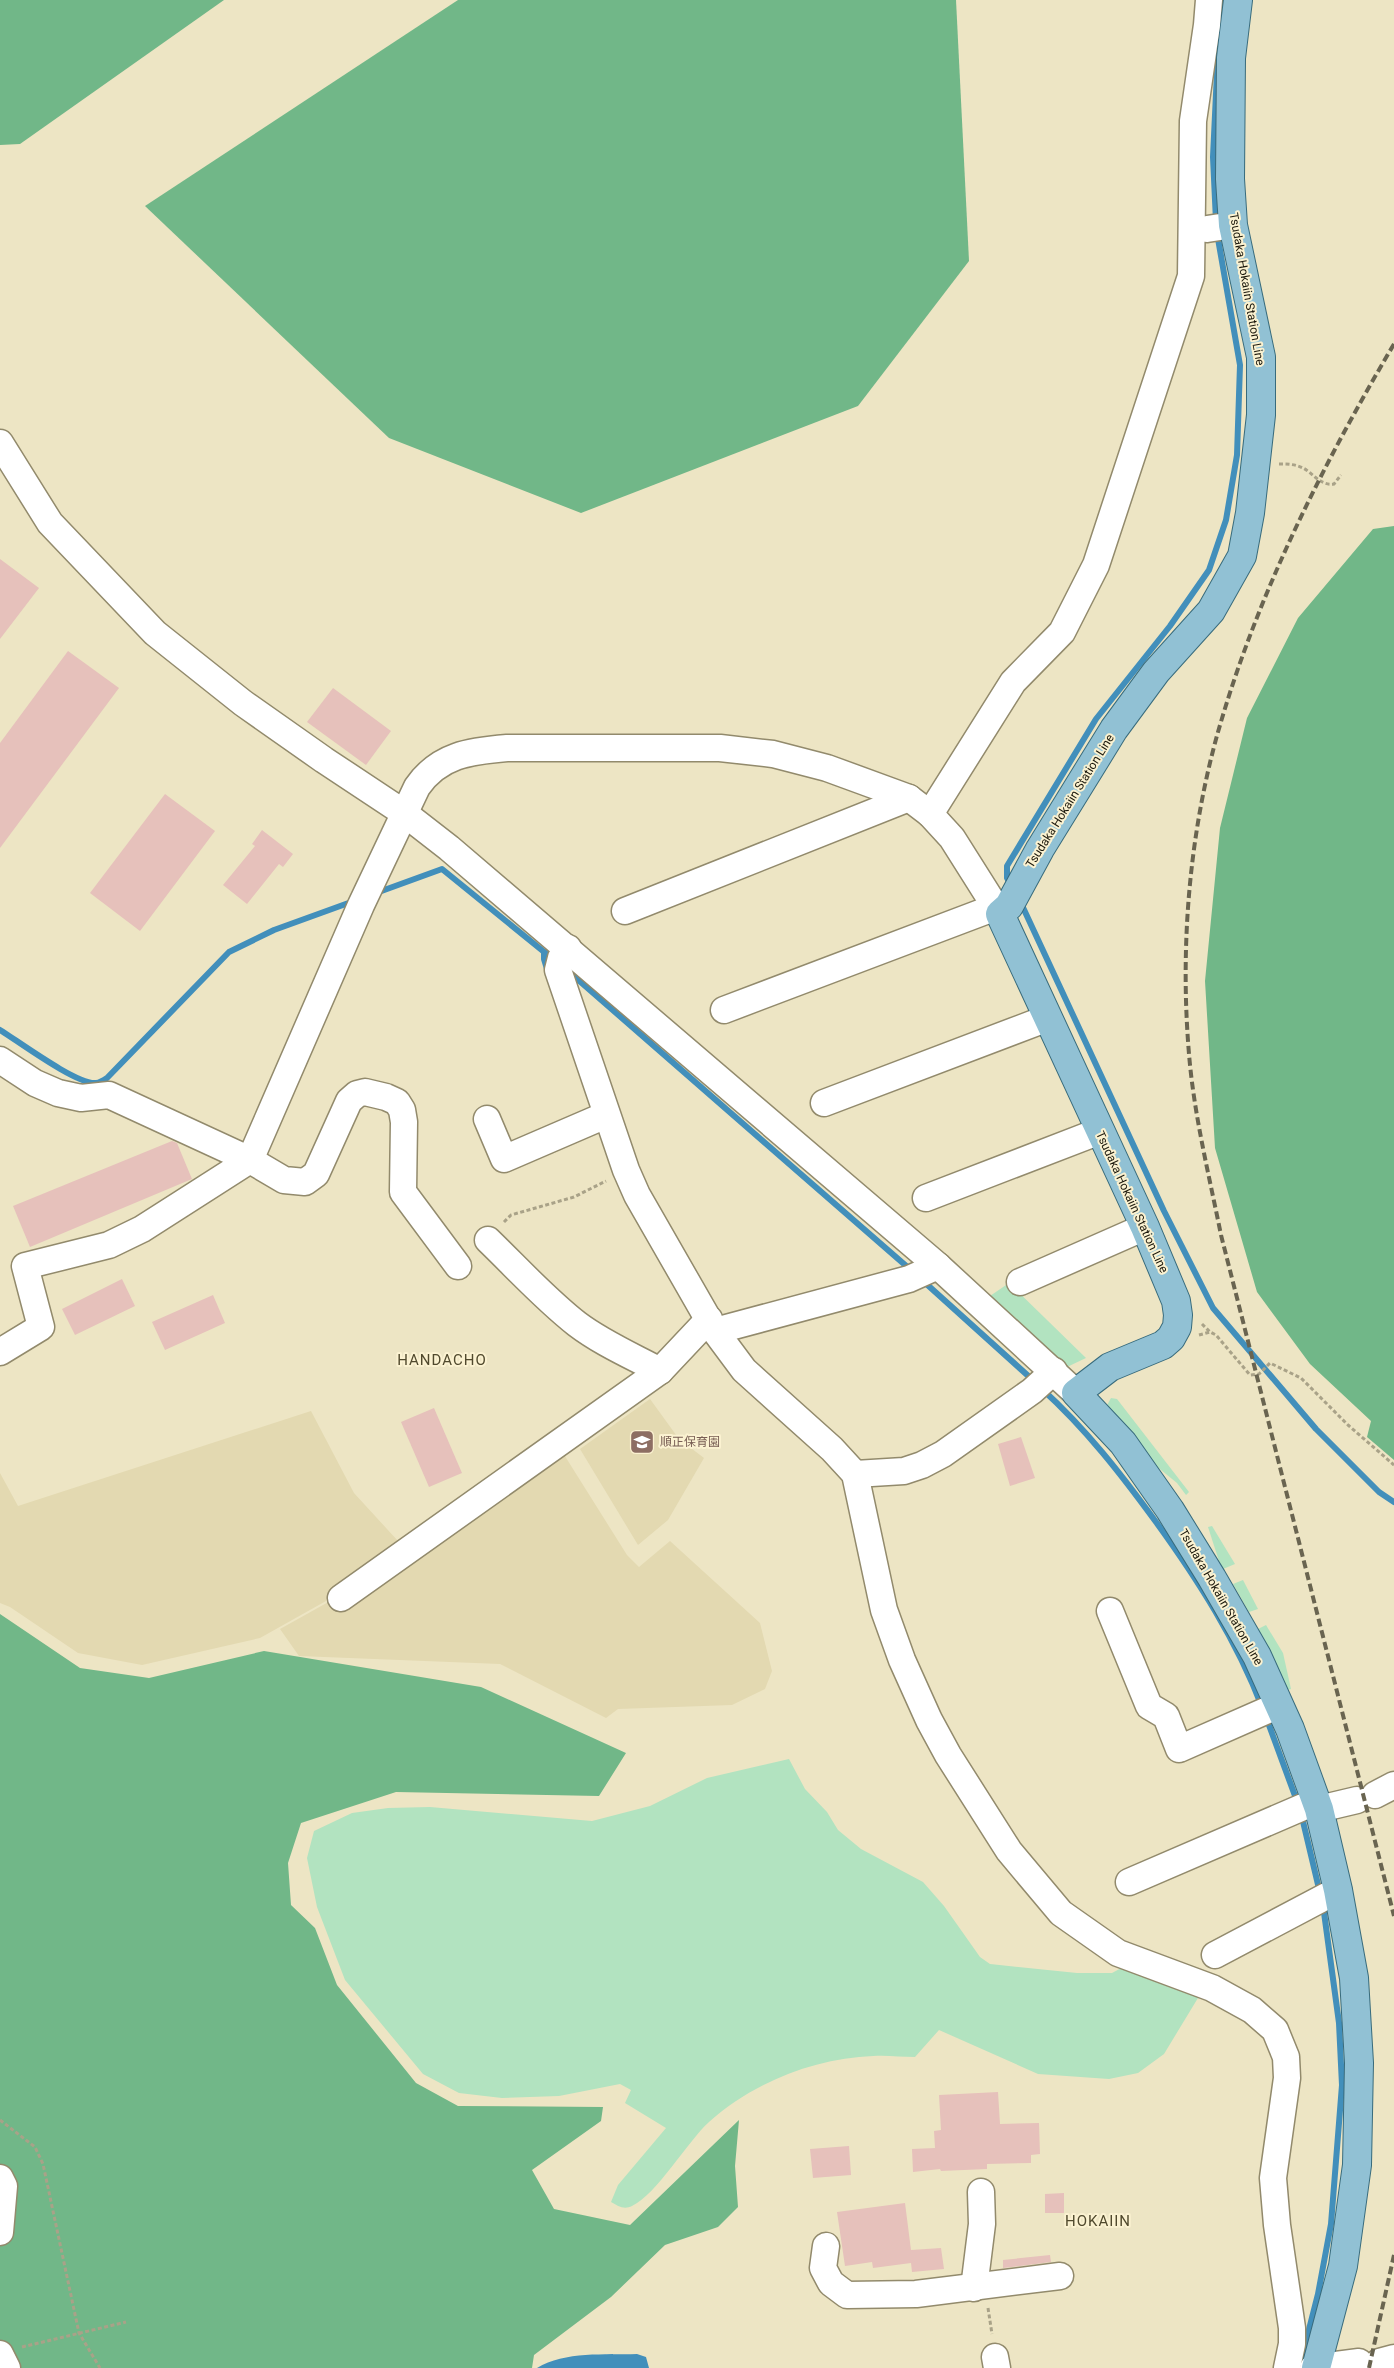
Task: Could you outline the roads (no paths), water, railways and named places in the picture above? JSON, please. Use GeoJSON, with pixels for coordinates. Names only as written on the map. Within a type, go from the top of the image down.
{"type":"FeatureCollection","features":[{"type":"Feature","properties":{"kind":"main road","name":"Tsudaka Hokaiin Station Line"},"geometry":{"type":"LineString","coordinates":[[1222,11],[1231,58],[1230,179],[1219,227],[1261,357],[1261,415],[1250,513],[1242,556],[1211,611],[1156,672],[1114,730],[1021,882],[1002,909],[1048,1018],[1145,1227],[1176,1301],[1178,1315],[1176,1327],[1171,1338],[1163,1345],[1110,1367],[1076,1393],[1123,1443],[1170,1510],[1257,1656],[1269,1709],[1309,1807],[1328,1896],[1354,1978],[1359,2063],[1357,2166],[1344,2266],[1315,2368]]}},
{"type":"Feature","properties":{"kind":"street"},"geometry":{"type":"LineString","coordinates":[[930,814],[1013,682],[1062,632],[1096,565],[1191,276],[1193,122],[1222,11]]}},
{"type":"Feature","properties":{"kind":"street"},"geometry":{"type":"LineString","coordinates":[[1191,276],[1205,272],[1219,227],[1200,170],[1193,139]]}},
{"type":"Feature","properties":{"kind":"street"},"geometry":{"type":"LineString","coordinates":[[0,443],[50,523],[155,633],[244,703],[324,760],[404,813],[562,958],[923,1272],[1043,1381],[1076,1393]]}},
{"type":"Feature","properties":{"kind":"street"},"geometry":{"type":"LineString","coordinates":[[0,1352],[41,1327],[25,1266],[109,1245],[142,1229],[250,1160],[404,813],[426,773],[453,757],[475,751],[507,748],[720,748],[774,754],[827,768],[909,798],[930,814],[952,838],[1002,909],[724,1010]]}},
{"type":"Feature","properties":{"kind":"street"},"geometry":{"type":"LineString","coordinates":[[625,911],[909,798]]}},
{"type":"Feature","properties":{"kind":"street"},"geometry":{"type":"LineString","coordinates":[[562,958],[600,1118],[637,1196],[707,1326],[744,1370],[832,1449],[857,1480],[884,1610],[902,1660],[929,1720],[948,1755],[1009,1851],[1061,1912],[1118,1954],[1212,1988],[1252,2010],[1275,2030],[1286,2056],[1288,2078],[1273,2178],[1277,2225],[1292,2328],[1292,2344],[1286,2368]]}},
{"type":"Feature","properties":{"kind":"street"},"geometry":{"type":"LineString","coordinates":[[824,1103],[1048,1018]]}},
{"type":"Feature","properties":{"kind":"street"},"geometry":{"type":"LineString","coordinates":[[0,1060],[35,1083],[50,1090],[81,1098],[109,1095],[250,1160],[284,1180],[304,1182],[316,1174],[352,1097],[365,1092],[386,1097],[397,1102],[402,1110],[404,1122],[404,1192],[458,1266]]}},
{"type":"Feature","properties":{"kind":"street"},"geometry":{"type":"LineString","coordinates":[[487,1119],[504,1159],[600,1118]]}},
{"type":"Feature","properties":{"kind":"street"},"geometry":{"type":"LineString","coordinates":[[926,1198],[1100,1131]]}},
{"type":"Feature","properties":{"kind":"street"},"geometry":{"type":"LineString","coordinates":[[1020,1282],[1145,1227]]}},
{"type":"Feature","properties":{"kind":"street"},"geometry":{"type":"LineString","coordinates":[[488,1240],[545,1296],[578,1324],[605,1343],[660,1371]]}},
{"type":"Feature","properties":{"kind":"street"},"geometry":{"type":"LineString","coordinates":[[341,1598],[660,1371],[707,1326],[923,1272]]}},
{"type":"Feature","properties":{"kind":"street"},"geometry":{"type":"LineString","coordinates":[[857,1480],[904,1471],[922,1465],[942,1454],[1043,1381]]}},
{"type":"Feature","properties":{"kind":"street"},"geometry":{"type":"LineString","coordinates":[[1110,1611],[1149,1706],[1166,1716],[1180,1749],[1269,1709]]}},
{"type":"Feature","properties":{"kind":"street"},"geometry":{"type":"LineString","coordinates":[[1129,1882],[1309,1807],[1375,1793]]}},
{"type":"Feature","properties":{"kind":"street"},"geometry":{"type":"LineString","coordinates":[[1215,1955],[1328,1896]]}},
{"type":"Feature","properties":{"kind":"street"},"geometry":{"type":"LineString","coordinates":[[0,2178],[4,2186],[0,2232]]}},
{"type":"Feature","properties":{"kind":"street"},"geometry":{"type":"LineString","coordinates":[[981,2192],[982,2290]]}},
{"type":"Feature","properties":{"kind":"street"},"geometry":{"type":"LineString","coordinates":[[826,2246],[823,2268],[831,2283],[847,2295],[916,2294],[982,2290],[1060,2276]]}},
{"type":"Feature","properties":{"kind":"street"},"geometry":{"type":"LineString","coordinates":[[1315,2368],[1378,2361]]}},
{"type":"Feature","properties":{"kind":"water"},"geometry":{"type":"Polygon","coordinates":[[[637,2354],[646,2357],[649,2368],[537,2368],[573,2356],[637,2354]]]}},
{"type":"Feature","properties":{"kind":"waterway"},"geometry":{"type":"LineString","coordinates":[[1221,14],[1222,0]]}},
{"type":"Feature","properties":{"kind":"waterway"},"geometry":{"type":"LineString","coordinates":[[1216,221],[1213,157],[1219,31]]}},
{"type":"Feature","properties":{"kind":"waterway"},"geometry":{"type":"LineString","coordinates":[[1011,886],[1007,878],[1007,866],[1096,719],[1170,626],[1209,570],[1226,520],[1237,455],[1240,365],[1217,233]]}},
{"type":"Feature","properties":{"kind":"waterway"},"geometry":{"type":"LineString","coordinates":[[376,893],[442,869],[554,960]]}},
{"type":"Feature","properties":{"kind":"waterway"},"geometry":{"type":"LineString","coordinates":[[0,1030],[62,1070],[87,1082],[99,1082],[107,1078],[229,952],[274,930],[354,901]]}},
{"type":"Feature","properties":{"kind":"waterway"},"geometry":{"type":"LineString","coordinates":[[1020,901],[1164,1211],[1213,1308],[1316,1429],[1379,1492],[1394,1502]]}},
{"type":"Feature","properties":{"kind":"waterway"},"geometry":{"type":"LineString","coordinates":[[544,952],[548,972]]}},
{"type":"Feature","properties":{"kind":"waterway"},"geometry":{"type":"LineString","coordinates":[[568,971],[912,1271]]}},
{"type":"Feature","properties":{"kind":"waterway"},"geometry":{"type":"LineString","coordinates":[[922,1280],[1035,1382]]}},
{"type":"Feature","properties":{"kind":"waterway"},"geometry":{"type":"LineString","coordinates":[[1042,1389],[1102,1452],[1172,1544],[1229,1635],[1262,1707]]}},
{"type":"Feature","properties":{"kind":"waterway"},"geometry":{"type":"LineString","coordinates":[[1266,1717],[1298,1804]]}},
{"type":"Feature","properties":{"kind":"waterway"},"geometry":{"type":"LineString","coordinates":[[1301,1813],[1320,1893]]}},
{"type":"Feature","properties":{"kind":"waterway"},"geometry":{"type":"LineString","coordinates":[[1303,2353],[1318,2294],[1331,2224],[1342,2085],[1339,2023],[1323,1905]]}},
{"type":"Feature","properties":{"kind":"railway"},"geometry":{"type":"LineString","coordinates":[[1394,344],[1367,390],[1294,532],[1272,581],[1234,681],[1218,732],[1200,811],[1189,892],[1186,973],[1186,1014],[1194,1100],[1221,1235],[1394,1916]]}},
{"type":"Feature","properties":{"kind":"railway"},"geometry":{"type":"LineString","coordinates":[[1369,2368],[1394,2255]]}},
{"type":"Feature","properties":{"kind":"place","name":"順正保育園"},"geometry":{"type":"Point","coordinates":[642,1442]}},
{"type":"Feature","properties":{"kind":"district","name":"HANDACHO"},"geometry":{"type":"Point","coordinates":[442,1360]}},
{"type":"Feature","properties":{"kind":"district","name":"HOKAIIN"},"geometry":{"type":"Point","coordinates":[1098,2221]}}]}
